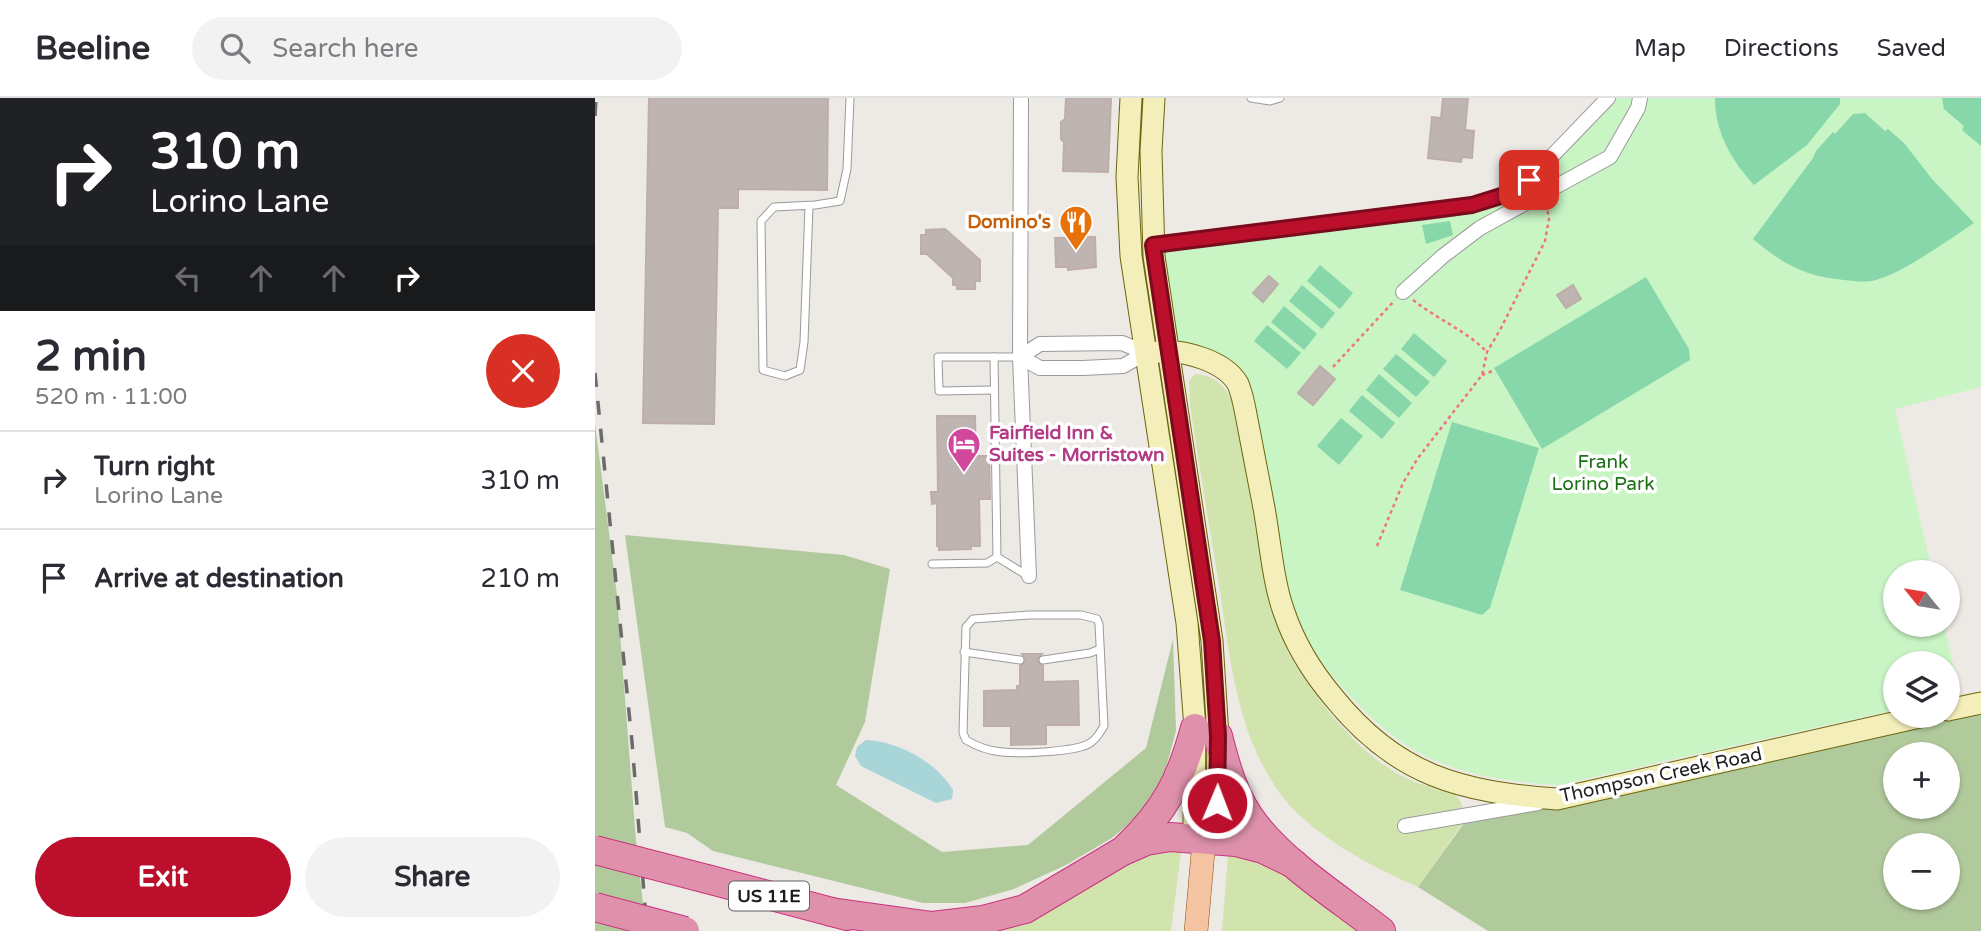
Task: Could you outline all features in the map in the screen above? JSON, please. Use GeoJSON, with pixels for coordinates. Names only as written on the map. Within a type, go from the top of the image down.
{"type":"FeatureCollection","features":[{"type":"Feature","properties":{"kind":"highway"},"geometry":{"type":"LineString","coordinates":[[1121,852],[1142,832],[1170,796],[1186,759],[1206,732],[1256,827],[1294,864],[1381,931]]}},
{"type":"Feature","properties":{"kind":"highway"},"geometry":{"type":"LineString","coordinates":[[831,912],[932,926],[983,920],[1025,909],[1121,852],[1146,841],[1171,837],[1236,842],[1263,849],[1294,864]]}},
{"type":"Feature","properties":{"kind":"highway","name":"US 11E"},"geometry":{"type":"LineString","coordinates":[[595,850],[831,912]]}},
{"type":"Feature","properties":{"kind":"highway"},"geometry":{"type":"LineString","coordinates":[[595,908],[685,931]]}},
{"type":"Feature","properties":{"kind":"highway"},"geometry":{"type":"LineString","coordinates":[[831,912],[901,931]]}},
{"type":"Feature","properties":{"kind":"main road"},"geometry":{"type":"LineString","coordinates":[[1131,98],[1127,177],[1132,264],[1186,609],[1191,658],[1206,732],[1217,825],[1204,841],[1196,931]]}},
{"type":"Feature","properties":{"kind":"main road"},"geometry":{"type":"LineString","coordinates":[[1154,98],[1151,132],[1153,245],[1210,628],[1206,732]]}},
{"type":"Feature","properties":{"kind":"main road"},"geometry":{"type":"LineString","coordinates":[[1146,353],[1169,350]]}},
{"type":"Feature","properties":{"kind":"main road","name":"Thompson Creek Road"},"geometry":{"type":"LineString","coordinates":[[1169,350],[1217,364],[1230,373],[1238,385],[1283,611],[1299,649],[1309,667],[1353,722],[1397,758],[1444,780],[1500,794],[1557,800],[1883,725]]}},
{"type":"Feature","properties":{"kind":"main road"},"geometry":{"type":"LineString","coordinates":[[1960,707],[1981,703]]}},
{"type":"Feature","properties":{"kind":"street"},"geometry":{"type":"LineString","coordinates":[[1021,98],[1020,357],[1029,576]]}},
{"type":"Feature","properties":{"kind":"street"},"geometry":{"type":"LineString","coordinates":[[1153,245],[1427,211],[1493,200],[1529,180],[1608,98]]}},
{"type":"Feature","properties":{"kind":"street"},"geometry":{"type":"LineString","coordinates":[[1403,292],[1480,228],[1610,157],[1638,108],[1640,98]]}},
{"type":"Feature","properties":{"kind":"street"},"geometry":{"type":"LineString","coordinates":[[1020,357],[1040,344],[1122,344],[1146,353]]}},
{"type":"Feature","properties":{"kind":"street"},"geometry":{"type":"LineString","coordinates":[[1083,368],[1084,345]]}},
{"type":"Feature","properties":{"kind":"street"},"geometry":{"type":"LineString","coordinates":[[1020,357],[1040,369],[1083,368],[1123,366],[1146,353]]}},
{"type":"Feature","properties":{"kind":"street"},"geometry":{"type":"LineString","coordinates":[[1405,826],[1557,800]]}},
{"type":"Feature","properties":{"kind":"lane"},"geometry":{"type":"LineString","coordinates":[[809,206],[804,342],[800,370],[785,376],[763,370],[761,221],[774,207],[809,206],[840,201],[847,169],[850,98]]}},
{"type":"Feature","properties":{"kind":"lane"},"geometry":{"type":"LineString","coordinates":[[1252,98],[1270,101],[1280,98]]}},
{"type":"Feature","properties":{"kind":"lane"},"geometry":{"type":"LineString","coordinates":[[994,390],[939,391],[938,357],[1020,357]]}},
{"type":"Feature","properties":{"kind":"lane"},"geometry":{"type":"LineString","coordinates":[[993,357],[997,557]]}},
{"type":"Feature","properties":{"kind":"lane"},"geometry":{"type":"LineString","coordinates":[[997,557],[1029,576]]}},
{"type":"Feature","properties":{"kind":"lane"},"geometry":{"type":"LineString","coordinates":[[932,564],[987,563],[997,557]]}},
{"type":"Feature","properties":{"kind":"lane"},"geometry":{"type":"LineString","coordinates":[[1081,615],[1097,619],[1100,649],[1104,726],[1089,745],[1001,752],[965,740],[965,632],[973,619],[1081,615]]}},
{"type":"Feature","properties":{"kind":"lane"},"geometry":{"type":"LineString","coordinates":[[1043,660],[1100,649]]}},
{"type":"Feature","properties":{"kind":"lane"},"geometry":{"type":"LineString","coordinates":[[964,652],[1020,660]]}},
{"type":"Feature","properties":{"kind":"path"},"geometry":{"type":"LineString","coordinates":[[1377,546],[1399,493],[1418,458],[1482,374],[1487,352],[1545,241],[1549,219],[1545,193]]}},
{"type":"Feature","properties":{"kind":"path"},"geometry":{"type":"LineString","coordinates":[[1333,367],[1403,292],[1431,314],[1470,336],[1487,352]]}},
{"type":"Feature","properties":{"kind":"path"},"geometry":{"type":"LineString","coordinates":[[1482,374],[1495,370]]}},
{"type":"Feature","properties":{"kind":"green space","name":"Frank Lorino Park"},"geometry":{"type":"Polygon","coordinates":[[[1608,98],[1981,98],[1981,387],[1895,409],[1929,560],[1883,560],[1883,637],[1947,637],[1950,651],[1883,651],[1883,713],[1558,785],[1517,781],[1451,767],[1396,738],[1346,691],[1300,635],[1286,615],[1280,600],[1238,385],[1169,350],[1153,245],[1505,195],[1608,98]]]}},
{"type":"Feature","properties":{"kind":"green space"},"geometry":{"type":"Polygon","coordinates":[[[1715,98],[1840,98],[1840,104],[1807,145],[1754,185],[1738,166],[1721,134],[1715,98]]]}},
{"type":"Feature","properties":{"kind":"green space"},"geometry":{"type":"Polygon","coordinates":[[[1942,98],[1981,98],[1981,146],[1962,130],[1964,126],[1944,109],[1942,98]]]}},
{"type":"Feature","properties":{"kind":"green space"},"geometry":{"type":"Polygon","coordinates":[[[1865,113],[1904,143],[1932,179],[1974,223],[1913,263],[1876,280],[1864,282],[1830,278],[1806,272],[1784,262],[1753,239],[1816,151],[1853,114],[1865,113]]]}},
{"type":"Feature","properties":{"kind":"green space"},"geometry":{"type":"Polygon","coordinates":[[[1450,221],[1453,235],[1426,244],[1422,225],[1450,221]]]}},
{"type":"Feature","properties":{"kind":"green space"},"geometry":{"type":"Polygon","coordinates":[[[1320,265],[1353,293],[1340,309],[1307,281],[1320,265]]]}},
{"type":"Feature","properties":{"kind":"green space"},"geometry":{"type":"Polygon","coordinates":[[[1646,277],[1689,349],[1690,360],[1542,449],[1494,368],[1646,277]]]}},
{"type":"Feature","properties":{"kind":"green space"},"geometry":{"type":"Polygon","coordinates":[[[1302,285],[1335,313],[1322,329],[1289,301],[1302,285]]]}},
{"type":"Feature","properties":{"kind":"green space"},"geometry":{"type":"Polygon","coordinates":[[[1284,306],[1317,334],[1304,350],[1271,322],[1284,306]]]}},
{"type":"Feature","properties":{"kind":"green space"},"geometry":{"type":"Polygon","coordinates":[[[1267,325],[1301,353],[1287,369],[1254,341],[1267,325]]]}},
{"type":"Feature","properties":{"kind":"green space"},"geometry":{"type":"Polygon","coordinates":[[[1414,333],[1447,361],[1434,377],[1401,349],[1414,333]]]}},
{"type":"Feature","properties":{"kind":"green space"},"geometry":{"type":"Polygon","coordinates":[[[1396,354],[1430,382],[1416,397],[1383,369],[1396,354]]]}},
{"type":"Feature","properties":{"kind":"green space"},"geometry":{"type":"Polygon","coordinates":[[[1195,374],[1211,378],[1223,386],[1238,414],[1287,651],[1328,711],[1363,748],[1382,764],[1403,776],[1424,785],[1451,790],[1461,802],[1466,819],[1418,887],[1344,849],[1310,824],[1282,796],[1254,747],[1237,694],[1197,450],[1189,381],[1195,374]]]}},
{"type":"Feature","properties":{"kind":"green space"},"geometry":{"type":"Polygon","coordinates":[[[1379,374],[1412,403],[1399,418],[1366,390],[1379,374]]]}},
{"type":"Feature","properties":{"kind":"green space"},"geometry":{"type":"Polygon","coordinates":[[[1362,395],[1395,423],[1382,439],[1349,411],[1362,395]]]}},
{"type":"Feature","properties":{"kind":"green space"},"geometry":{"type":"Polygon","coordinates":[[[1341,418],[1363,436],[1339,465],[1317,446],[1341,418]]]}},
{"type":"Feature","properties":{"kind":"green space"},"geometry":{"type":"Polygon","coordinates":[[[1452,422],[1539,448],[1490,608],[1482,615],[1400,590],[1452,422]]]}},
{"type":"Feature","properties":{"kind":"green space"},"geometry":{"type":"Polygon","coordinates":[[[595,424],[617,595],[636,841],[646,931],[595,931],[595,424]]]}},
{"type":"Feature","properties":{"kind":"green space"},"geometry":{"type":"Polygon","coordinates":[[[625,535],[844,555],[890,569],[865,722],[836,785],[942,852],[1028,845],[1146,748],[1173,639],[1176,731],[1163,779],[1143,812],[1112,838],[1066,865],[1014,889],[965,903],[923,903],[713,851],[687,833],[665,827],[625,535]]]}},
{"type":"Feature","properties":{"kind":"green space"},"geometry":{"type":"Polygon","coordinates":[[[1981,703],[1981,931],[1488,931],[1418,887],[1470,815],[1883,725],[1883,728],[1960,728],[1960,711],[1981,703]]]}},
{"type":"Feature","properties":{"kind":"green space"},"geometry":{"type":"Polygon","coordinates":[[[1154,845],[1181,852],[1171,931],[960,931],[1154,845]]]}},
{"type":"Feature","properties":{"kind":"green space"},"geometry":{"type":"Polygon","coordinates":[[[1228,855],[1259,856],[1363,931],[1222,931],[1228,855]]]}},
{"type":"Feature","properties":{"kind":"water"},"geometry":{"type":"Polygon","coordinates":[[[866,740],[903,749],[926,762],[953,790],[952,799],[936,803],[861,766],[855,756],[857,747],[866,740]]]}},
{"type":"Feature","properties":{"kind":"building"},"geometry":{"type":"Polygon","coordinates":[[[649,98],[828,98],[827,190],[738,189],[738,208],[718,208],[714,424],[643,423],[649,98]]]}},
{"type":"Feature","properties":{"kind":"building"},"geometry":{"type":"Polygon","coordinates":[[[1066,98],[1111,98],[1108,172],[1063,171],[1064,142],[1061,139],[1061,122],[1065,119],[1066,98]]]}},
{"type":"Feature","properties":{"kind":"building"},"geometry":{"type":"Polygon","coordinates":[[[1443,98],[1468,98],[1465,130],[1474,131],[1472,158],[1462,157],[1461,162],[1428,158],[1432,117],[1441,118],[1443,98]]]}},
{"type":"Feature","properties":{"kind":"building"},"geometry":{"type":"Polygon","coordinates":[[[945,229],[980,260],[980,281],[975,281],[975,289],[957,289],[957,285],[953,285],[953,278],[927,254],[921,254],[921,235],[926,235],[926,230],[945,229]]]}},
{"type":"Feature","properties":{"kind":"building","name":"Domino's"},"geometry":{"type":"Polygon","coordinates":[[[1095,237],[1096,267],[1068,270],[1068,267],[1056,267],[1055,238],[1095,237]]]}},
{"type":"Feature","properties":{"kind":"building"},"geometry":{"type":"Polygon","coordinates":[[[1269,276],[1278,284],[1263,302],[1253,293],[1269,276]]]}},
{"type":"Feature","properties":{"kind":"building"},"geometry":{"type":"Polygon","coordinates":[[[1573,285],[1581,299],[1566,308],[1557,295],[1573,285]]]}},
{"type":"Feature","properties":{"kind":"building"},"geometry":{"type":"Polygon","coordinates":[[[1320,366],[1335,379],[1313,405],[1298,393],[1320,366]]]}},
{"type":"Feature","properties":{"kind":"building","name":"Fairfield Inn & Suites - Morristown"},"geometry":{"type":"Polygon","coordinates":[[[937,416],[975,416],[976,456],[989,456],[990,499],[979,499],[980,546],[971,546],[971,549],[939,550],[937,546],[937,503],[932,504],[931,492],[938,492],[937,416]]]}},
{"type":"Feature","properties":{"kind":"building"},"geometry":{"type":"Polygon","coordinates":[[[1022,654],[1042,654],[1037,660],[1043,666],[1043,682],[1078,681],[1079,725],[1046,725],[1046,744],[1011,745],[1011,726],[984,726],[984,691],[1017,690],[1017,686],[1020,686],[1020,666],[1026,660],[1022,654]]]}},
{"type":"Feature","properties":{"kind":"railway"},"geometry":{"type":"LineString","coordinates":[[595,116],[596,98]]}},
{"type":"Feature","properties":{"kind":"railway"},"geometry":{"type":"LineString","coordinates":[[595,373],[632,742],[647,931]]}},
{"type":"Feature","properties":{"kind":"place","name":"Domino's"},"geometry":{"type":"Point","coordinates":[1076,252]}},
{"type":"Feature","properties":{"kind":"place","name":"Fairfield Inn & Suites - Morristown"},"geometry":{"type":"Point","coordinates":[964,474]}},
{"type":"Feature","properties":{"kind":"route"},"geometry":{"type":"LineString","coordinates":[[1217,803],[1218,736],[1212,641],[1153,245],[1472,205],[1493,200],[1529,180]]}}]}
